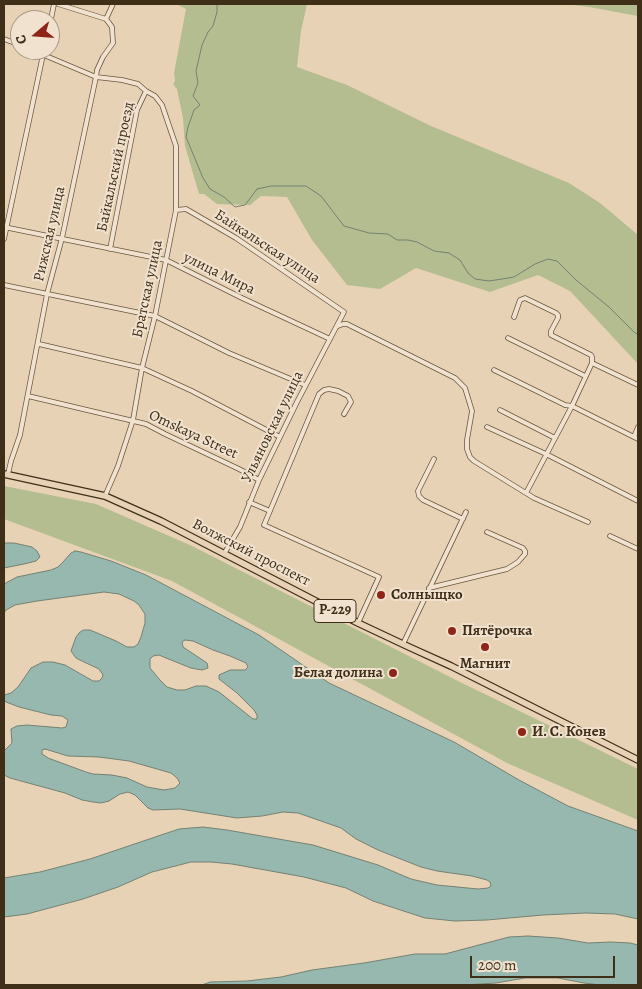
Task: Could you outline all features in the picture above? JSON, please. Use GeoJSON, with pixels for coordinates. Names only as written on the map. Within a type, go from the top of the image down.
{"type":"FeatureCollection","features":[{"type":"Feature","properties":{"kind":"main road","name":"Волжский проспект"},"geometry":{"type":"LineString","coordinates":[[6,474],[105,496],[161,521],[358,623],[451,666],[638,760]]}},
{"type":"Feature","properties":{"kind":"street"},"geometry":{"type":"LineString","coordinates":[[58,4],[106,20],[113,4]]}},
{"type":"Feature","properties":{"kind":"street","name":"Рижская улица"},"geometry":{"type":"LineString","coordinates":[[6,474],[20,435],[48,294],[62,238],[97,70],[113,43],[112,27],[106,20]]}},
{"type":"Feature","properties":{"kind":"street"},"geometry":{"type":"LineString","coordinates":[[4,239],[42,60]]}},
{"type":"Feature","properties":{"kind":"street"},"geometry":{"type":"LineString","coordinates":[[60,60],[96,77],[138,84],[146,91]]}},
{"type":"Feature","properties":{"kind":"street","name":"Братская улица"},"geometry":{"type":"LineString","coordinates":[[105,496],[118,466],[133,420],[142,368],[155,316],[176,210],[176,146],[162,105],[156,96],[146,91]]}},
{"type":"Feature","properties":{"kind":"street","name":"Байкальский проезд"},"geometry":{"type":"LineString","coordinates":[[110,249],[137,110],[146,91]]}},
{"type":"Feature","properties":{"kind":"street","name":"Байкальская улица"},"geometry":{"type":"LineString","coordinates":[[176,210],[186,209],[236,238],[344,312]]}},
{"type":"Feature","properties":{"kind":"street","name":"улица Мира"},"geometry":{"type":"LineString","coordinates":[[5,228],[166,260],[330,339]]}},
{"type":"Feature","properties":{"kind":"street"},"geometry":{"type":"LineString","coordinates":[[4,284],[155,316],[228,353],[305,385]]}},
{"type":"Feature","properties":{"kind":"street"},"geometry":{"type":"LineString","coordinates":[[514,318],[520,300],[525,298],[556,313],[558,318],[550,335],[592,357],[592,363],[572,406],[526,493]]}},
{"type":"Feature","properties":{"kind":"street","name":"Ульяновская улица"},"geometry":{"type":"LineString","coordinates":[[224,554],[240,527],[259,480],[305,385],[344,312]]}},
{"type":"Feature","properties":{"kind":"street"},"geometry":{"type":"LineString","coordinates":[[336,328],[341,324],[347,324],[455,378],[465,388],[472,411],[467,440],[467,449],[470,457],[479,465],[534,498],[588,522]]}},
{"type":"Feature","properties":{"kind":"street"},"geometry":{"type":"LineString","coordinates":[[508,338],[585,376]]}},
{"type":"Feature","properties":{"kind":"street"},"geometry":{"type":"LineString","coordinates":[[39,344],[142,368],[192,390],[280,436]]}},
{"type":"Feature","properties":{"kind":"street"},"geometry":{"type":"LineString","coordinates":[[592,363],[638,385]]}},
{"type":"Feature","properties":{"kind":"street"},"geometry":{"type":"LineString","coordinates":[[494,370],[636,438],[638,427]]}},
{"type":"Feature","properties":{"kind":"street"},"geometry":{"type":"LineString","coordinates":[[344,414],[351,402],[348,396],[338,390],[329,389],[319,394],[264,525],[379,577],[358,623]]}},
{"type":"Feature","properties":{"kind":"street","name":"Omskaya Street"},"geometry":{"type":"LineString","coordinates":[[28,396],[146,424],[259,480]]}},
{"type":"Feature","properties":{"kind":"street"},"geometry":{"type":"LineString","coordinates":[[500,410],[554,438]]}},
{"type":"Feature","properties":{"kind":"street"},"geometry":{"type":"LineString","coordinates":[[487,427],[546,454],[638,501]]}},
{"type":"Feature","properties":{"kind":"street"},"geometry":{"type":"LineString","coordinates":[[434,460],[418,491],[419,496],[423,500],[463,518]]}},
{"type":"Feature","properties":{"kind":"street"},"geometry":{"type":"LineString","coordinates":[[249,502],[270,511]]}},
{"type":"Feature","properties":{"kind":"street"},"geometry":{"type":"LineString","coordinates":[[403,644],[466,512]]}},
{"type":"Feature","properties":{"kind":"street"},"geometry":{"type":"LineString","coordinates":[[429,588],[507,569],[518,562],[525,554],[523,548],[487,532]]}},
{"type":"Feature","properties":{"kind":"street"},"geometry":{"type":"LineString","coordinates":[[610,536],[638,549]]}},
{"type":"Feature","properties":{"kind":"green space"},"geometry":{"type":"Polygon","coordinates":[[[176,4],[307,4],[301,31],[297,67],[347,85],[431,126],[569,183],[600,203],[638,235],[638,364],[570,291],[538,275],[490,292],[416,268],[380,289],[347,285],[312,240],[287,197],[261,196],[250,205],[217,204],[204,194],[199,194],[185,146],[183,118],[177,89],[173,84],[186,9],[176,4]]]}},
{"type":"Feature","properties":{"kind":"green space"},"geometry":{"type":"Polygon","coordinates":[[[566,4],[638,4],[638,16],[589,7],[566,4]]]}},
{"type":"Feature","properties":{"kind":"green space"},"geometry":{"type":"Polygon","coordinates":[[[4,486],[96,504],[192,546],[456,680],[638,769],[638,820],[507,763],[172,581],[4,519],[4,486]]]}},
{"type":"Feature","properties":{"kind":"water"},"geometry":{"type":"Polygon","coordinates":[[[4,543],[32,547],[40,557],[36,561],[4,568],[4,543]]]}},
{"type":"Feature","properties":{"kind":"water"},"geometry":{"type":"Polygon","coordinates":[[[75,551],[81,552],[111,561],[146,575],[259,635],[329,683],[454,742],[568,806],[638,831],[638,919],[615,914],[586,913],[455,921],[425,918],[373,901],[346,888],[304,877],[211,862],[191,862],[152,872],[118,887],[83,899],[27,914],[4,917],[4,878],[40,872],[90,859],[179,829],[203,827],[313,845],[378,865],[411,879],[437,885],[478,889],[491,886],[487,880],[421,867],[378,850],[356,839],[341,828],[298,813],[283,812],[237,818],[180,809],[153,810],[148,808],[135,795],[128,792],[120,794],[109,801],[93,802],[4,775],[4,751],[12,743],[11,729],[27,725],[62,728],[66,727],[68,720],[62,716],[19,707],[6,702],[4,695],[11,693],[18,687],[31,668],[43,662],[65,665],[93,681],[99,681],[103,675],[99,669],[76,658],[71,651],[76,637],[83,630],[90,630],[127,647],[134,647],[138,644],[141,637],[145,623],[145,614],[134,601],[119,594],[104,592],[37,601],[15,605],[4,613],[4,584],[17,577],[58,567],[75,551]],[[185,640],[182,642],[183,647],[207,663],[208,668],[202,670],[191,668],[159,655],[153,656],[150,659],[150,668],[160,680],[167,687],[177,690],[206,686],[219,692],[253,719],[257,719],[254,710],[219,679],[219,675],[230,670],[245,670],[248,667],[246,663],[193,641],[185,640]],[[45,749],[42,750],[42,754],[48,758],[93,774],[127,778],[147,787],[164,790],[175,788],[180,783],[171,773],[129,761],[99,757],[68,756],[45,749]]]}},
{"type":"Feature","properties":{"kind":"water"},"geometry":{"type":"Polygon","coordinates":[[[528,936],[588,943],[611,942],[638,945],[638,985],[600,985],[558,978],[525,978],[496,983],[463,985],[202,985],[210,982],[247,981],[281,977],[312,970],[415,954],[445,954],[509,937],[528,936]]]}},
{"type":"Feature","properties":{"kind":"waterway"},"geometry":{"type":"LineString","coordinates":[[217,4],[213,26],[202,45],[196,71],[198,83],[193,96],[200,105],[194,110],[186,137],[203,178],[210,189],[224,197],[235,207],[245,205],[257,189],[271,186],[306,186],[321,196],[344,226],[369,233],[388,234],[397,240],[417,242],[434,251],[449,253],[460,260],[468,273],[475,279],[489,281],[514,277],[535,264],[548,259],[557,261],[638,335]]}},
{"type":"Feature","properties":{"kind":"place","name":"Солныщко"},"geometry":{"type":"Point","coordinates":[381,595]}},
{"type":"Feature","properties":{"kind":"place","name":"Пятёрочка"},"geometry":{"type":"Point","coordinates":[452,631]}},
{"type":"Feature","properties":{"kind":"place","name":"Магнит"},"geometry":{"type":"Point","coordinates":[485,647]}},
{"type":"Feature","properties":{"kind":"place","name":"Белая долина"},"geometry":{"type":"Point","coordinates":[393,673]}},
{"type":"Feature","properties":{"kind":"place","name":"И. С. Конев"},"geometry":{"type":"Point","coordinates":[522,732]}}]}
